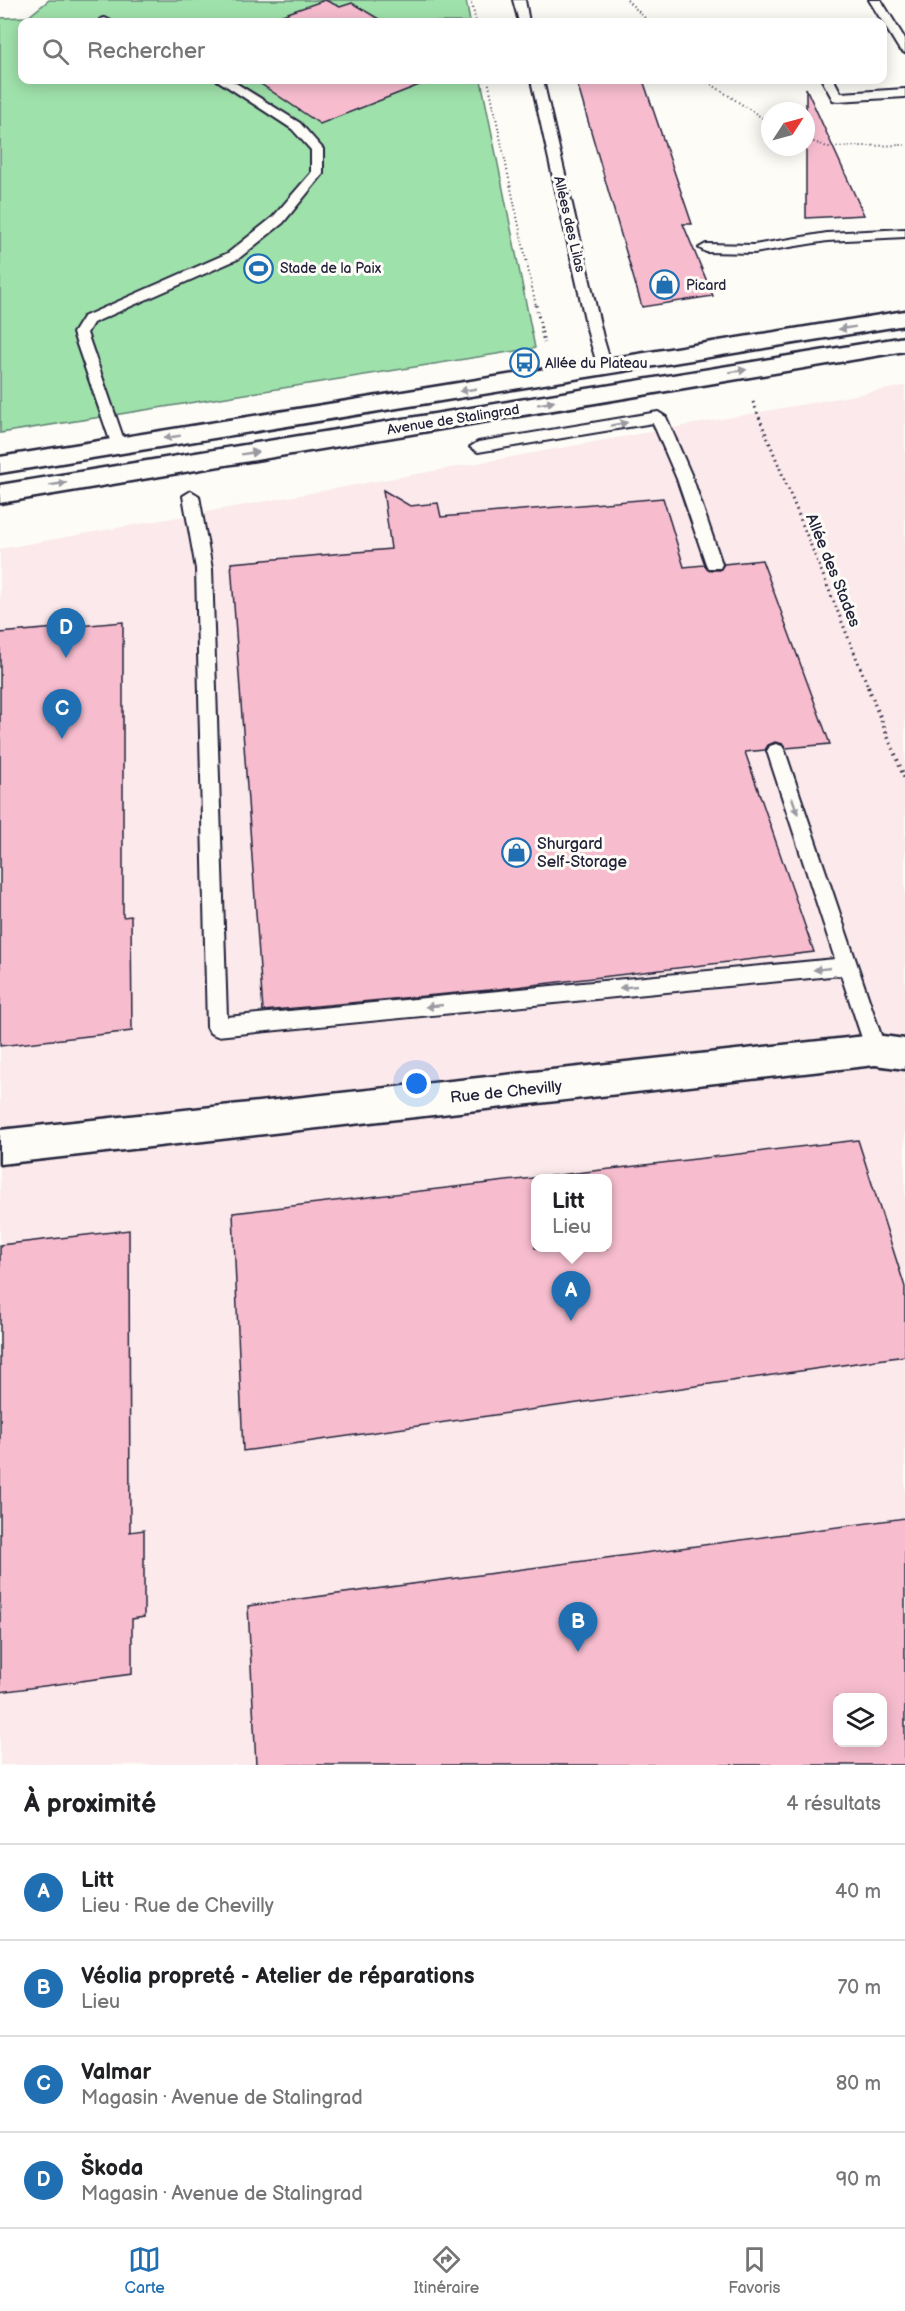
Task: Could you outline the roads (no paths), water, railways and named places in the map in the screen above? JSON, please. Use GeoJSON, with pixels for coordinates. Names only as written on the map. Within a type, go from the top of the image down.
{"type":"FeatureCollection","features":[{"type":"Feature","properties":{"kind":"main road","name":"Avenue de Stalingrad"},"geometry":{"type":"LineString","coordinates":[[0,465],[905,318]]}},
{"type":"Feature","properties":{"kind":"main road","name":"Avenue de Stalingrad"},"geometry":{"type":"LineString","coordinates":[[0,494],[905,344]]}},
{"type":"Feature","properties":{"kind":"main road","name":"Rue de Chevilly"},"geometry":{"type":"LineString","coordinates":[[0,1148],[890,1052]]}},
{"type":"Feature","properties":{"kind":"lane"},"geometry":{"type":"LineString","coordinates":[[519,0],[523,18]]}},
{"type":"Feature","properties":{"kind":"lane"},"geometry":{"type":"LineString","coordinates":[[875,0],[886,18]]}},
{"type":"Feature","properties":{"kind":"lane"},"geometry":{"type":"LineString","coordinates":[[887,20],[905,49]]}},
{"type":"Feature","properties":{"kind":"lane"},"geometry":{"type":"LineString","coordinates":[[118,446],[80,333],[88,320],[233,256],[278,220],[317,174],[317,149],[296,126],[229,84]]}},
{"type":"Feature","properties":{"kind":"lane","name":"Allées des Lilas"},"geometry":{"type":"LineString","coordinates":[[538,84],[596,337],[605,367]]}},
{"type":"Feature","properties":{"kind":"lane"},"geometry":{"type":"LineString","coordinates":[[830,84],[837,97],[905,93]]}},
{"type":"Feature","properties":{"kind":"lane"},"geometry":{"type":"LineString","coordinates":[[706,248],[754,249],[827,237],[905,232]]}},
{"type":"Feature","properties":{"kind":"lane"},"geometry":{"type":"LineString","coordinates":[[478,447],[658,417],[685,479],[714,564]]}},
{"type":"Feature","properties":{"kind":"lane"},"geometry":{"type":"LineString","coordinates":[[191,496],[204,568],[216,1027],[848,966]]}},
{"type":"Feature","properties":{"kind":"lane"},"geometry":{"type":"LineString","coordinates":[[776,751],[848,966],[890,1052]]}},
{"type":"Feature","properties":{"kind":"place","name":"Stade de la Paix"},"geometry":{"type":"Point","coordinates":[259,268]}},
{"type":"Feature","properties":{"kind":"place","name":"Picard"},"geometry":{"type":"Point","coordinates":[665,285]}},
{"type":"Feature","properties":{"kind":"place","name":"Allée du Plateau"},"geometry":{"type":"Point","coordinates":[524,363]}},
{"type":"Feature","properties":{"kind":"place","name":"Škoda"},"geometry":{"type":"Point","coordinates":[66,658]}},
{"type":"Feature","properties":{"kind":"place","name":"Valmar"},"geometry":{"type":"Point","coordinates":[62,739]}},
{"type":"Feature","properties":{"kind":"place","name":"Shurgard Self-Storage"},"geometry":{"type":"Point","coordinates":[516,852]}},
{"type":"Feature","properties":{"kind":"place","name":"Litt"},"geometry":{"type":"Point","coordinates":[571,1321]}},
{"type":"Feature","properties":{"kind":"place","name":"Véolia propreté - Atelier de réparations"},"geometry":{"type":"Point","coordinates":[578,1652]}}]}
